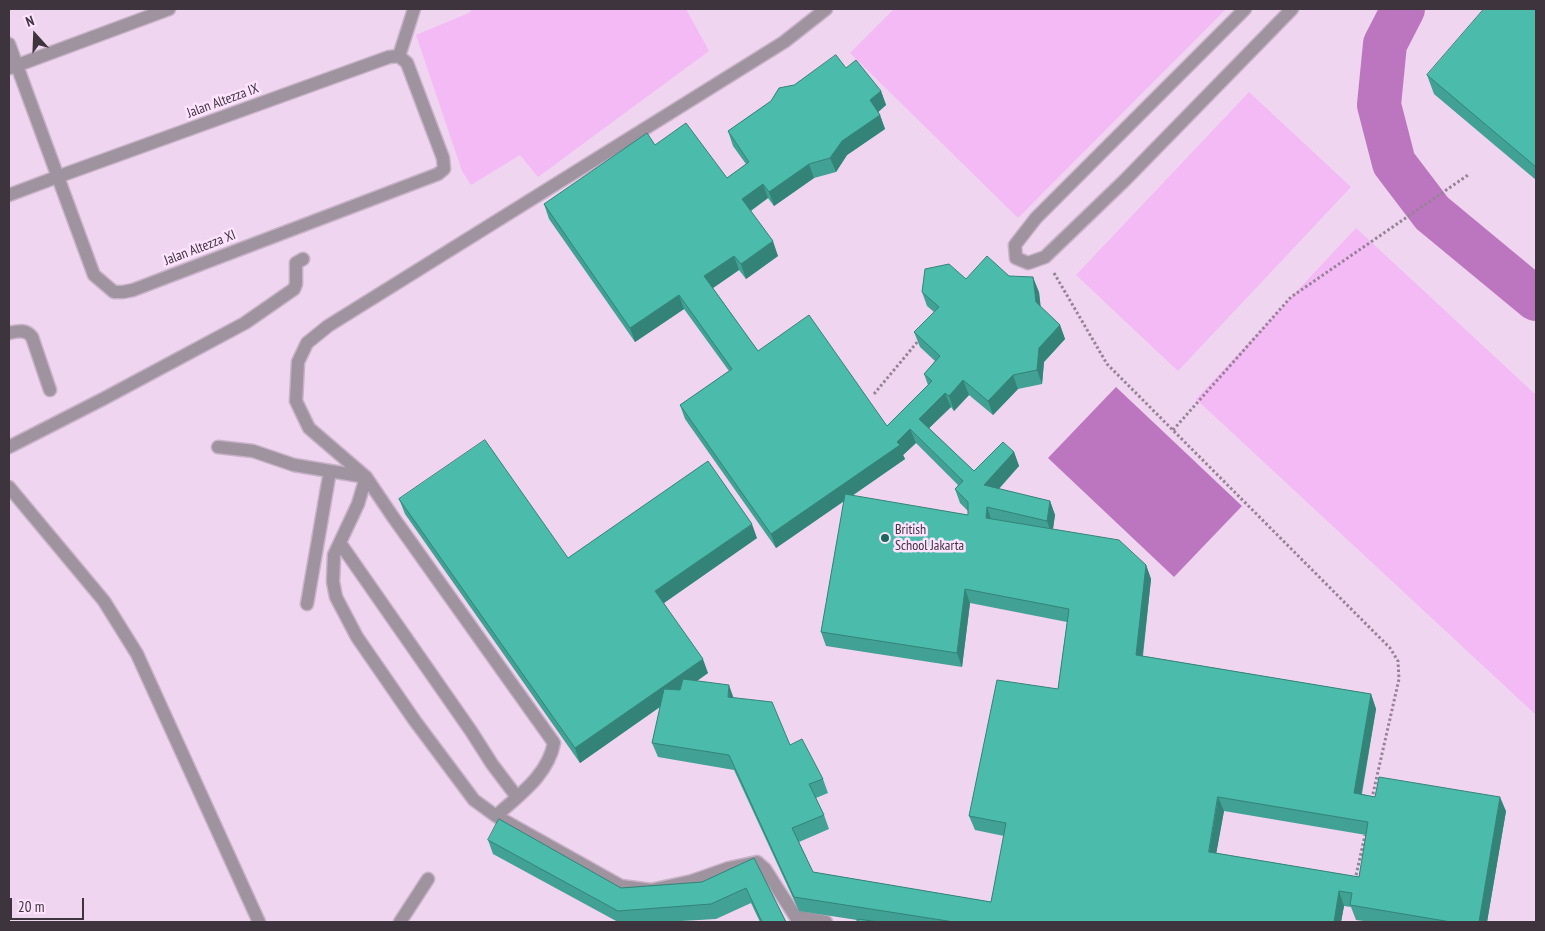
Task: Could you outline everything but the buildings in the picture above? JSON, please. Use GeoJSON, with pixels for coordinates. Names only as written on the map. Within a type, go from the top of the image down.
{"type":"FeatureCollection","features":[{"type":"Feature","properties":{"kind":"street"},"geometry":{"type":"LineString","coordinates":[[13,67],[169,9]]}},
{"type":"Feature","properties":{"kind":"street"},"geometry":{"type":"LineString","coordinates":[[403,60],[414,9]]}},
{"type":"Feature","properties":{"kind":"street"},"geometry":{"type":"LineString","coordinates":[[496,816],[537,779],[551,756],[554,743],[366,477],[309,428],[296,401],[298,362],[307,343],[328,326],[784,42],[826,9]]}},
{"type":"Feature","properties":{"kind":"street"},"geometry":{"type":"LineString","coordinates":[[1244,9],[1036,218],[1015,245],[1016,258],[1028,263],[1045,257],[1125,180],[1292,9]]}},
{"type":"Feature","properties":{"kind":"street","name":"Jalan Altezza XI"},"geometry":{"type":"LineString","coordinates":[[9,44],[13,67],[94,275],[114,292],[133,290],[438,174],[444,169],[443,158],[403,60]]}},
{"type":"Feature","properties":{"kind":"street","name":"Jalan Altezza IX"},"geometry":{"type":"LineString","coordinates":[[9,195],[389,57],[403,60]]}},
{"type":"Feature","properties":{"kind":"street"},"geometry":{"type":"LineString","coordinates":[[9,447],[244,323],[294,289],[296,284],[296,263],[303,259]]}},
{"type":"Feature","properties":{"kind":"street"},"geometry":{"type":"LineString","coordinates":[[9,332],[22,331],[29,333],[32,337],[50,390]]}},
{"type":"Feature","properties":{"kind":"street"},"geometry":{"type":"LineString","coordinates":[[218,447],[253,451],[294,465],[366,477]]}},
{"type":"Feature","properties":{"kind":"street"},"geometry":{"type":"LineString","coordinates":[[307,604],[330,471]]}},
{"type":"Feature","properties":{"kind":"street"},"geometry":{"type":"LineString","coordinates":[[366,477],[358,504],[334,556],[332,582],[336,597],[357,637],[415,722],[474,800],[496,816],[621,886],[651,890],[692,881],[729,868],[757,862],[765,869],[797,919],[826,922]]}},
{"type":"Feature","properties":{"kind":"street"},"geometry":{"type":"LineString","coordinates":[[9,487],[104,601],[136,654],[259,922]]}},
{"type":"Feature","properties":{"kind":"street"},"geometry":{"type":"LineString","coordinates":[[340,543],[492,764],[517,797]]}},
{"type":"Feature","properties":{"kind":"street"},"geometry":{"type":"LineString","coordinates":[[400,922],[428,880]]}},
{"type":"Feature","properties":{"kind":"path"},"geometry":{"type":"LineString","coordinates":[[1173,430],[1291,297],[1468,176]]}},
{"type":"Feature","properties":{"kind":"path"},"geometry":{"type":"LineString","coordinates":[[1045,257],[1107,364],[1390,648],[1398,661],[1399,679],[1372,800]]}},
{"type":"Feature","properties":{"kind":"path"},"geometry":{"type":"LineString","coordinates":[[874,394],[921,337]]}},
{"type":"Feature","properties":{"kind":"path"},"geometry":{"type":"LineString","coordinates":[[1355,881],[1364,834]]}},
{"type":"Feature","properties":{"kind":"shaded area"},"geometry":{"type":"Polygon","coordinates":[[[471,9],[686,9],[709,51],[538,177],[520,155],[471,185],[462,171],[416,35],[471,12],[471,9]]]}},
{"type":"Feature","properties":{"kind":"shaded area"},"geometry":{"type":"Polygon","coordinates":[[[894,9],[1226,9],[1018,218],[850,53],[894,9]]]}},
{"type":"Feature","properties":{"kind":"shaded area"},"geometry":{"type":"Polygon","coordinates":[[[1249,92],[1351,187],[1178,371],[1076,275],[1249,92]]]}},
{"type":"Feature","properties":{"kind":"shaded area"},"geometry":{"type":"Polygon","coordinates":[[[1356,228],[1536,395],[1536,715],[1196,399],[1356,228]]]}},
{"type":"Feature","properties":{"kind":"shaded area"},"geometry":{"type":"Polygon","coordinates":[[[1116,387],[1242,506],[1174,577],[1048,458],[1116,387]]]}},
{"type":"Feature","properties":{"kind":"waterway"},"geometry":{"type":"LineString","coordinates":[[1403,9],[1385,44],[1379,105],[1394,163],[1432,213],[1536,299]]}},
{"type":"Feature","properties":{"kind":"place","name":"British School Jakarta"},"geometry":{"type":"Point","coordinates":[885,538]}}]}
